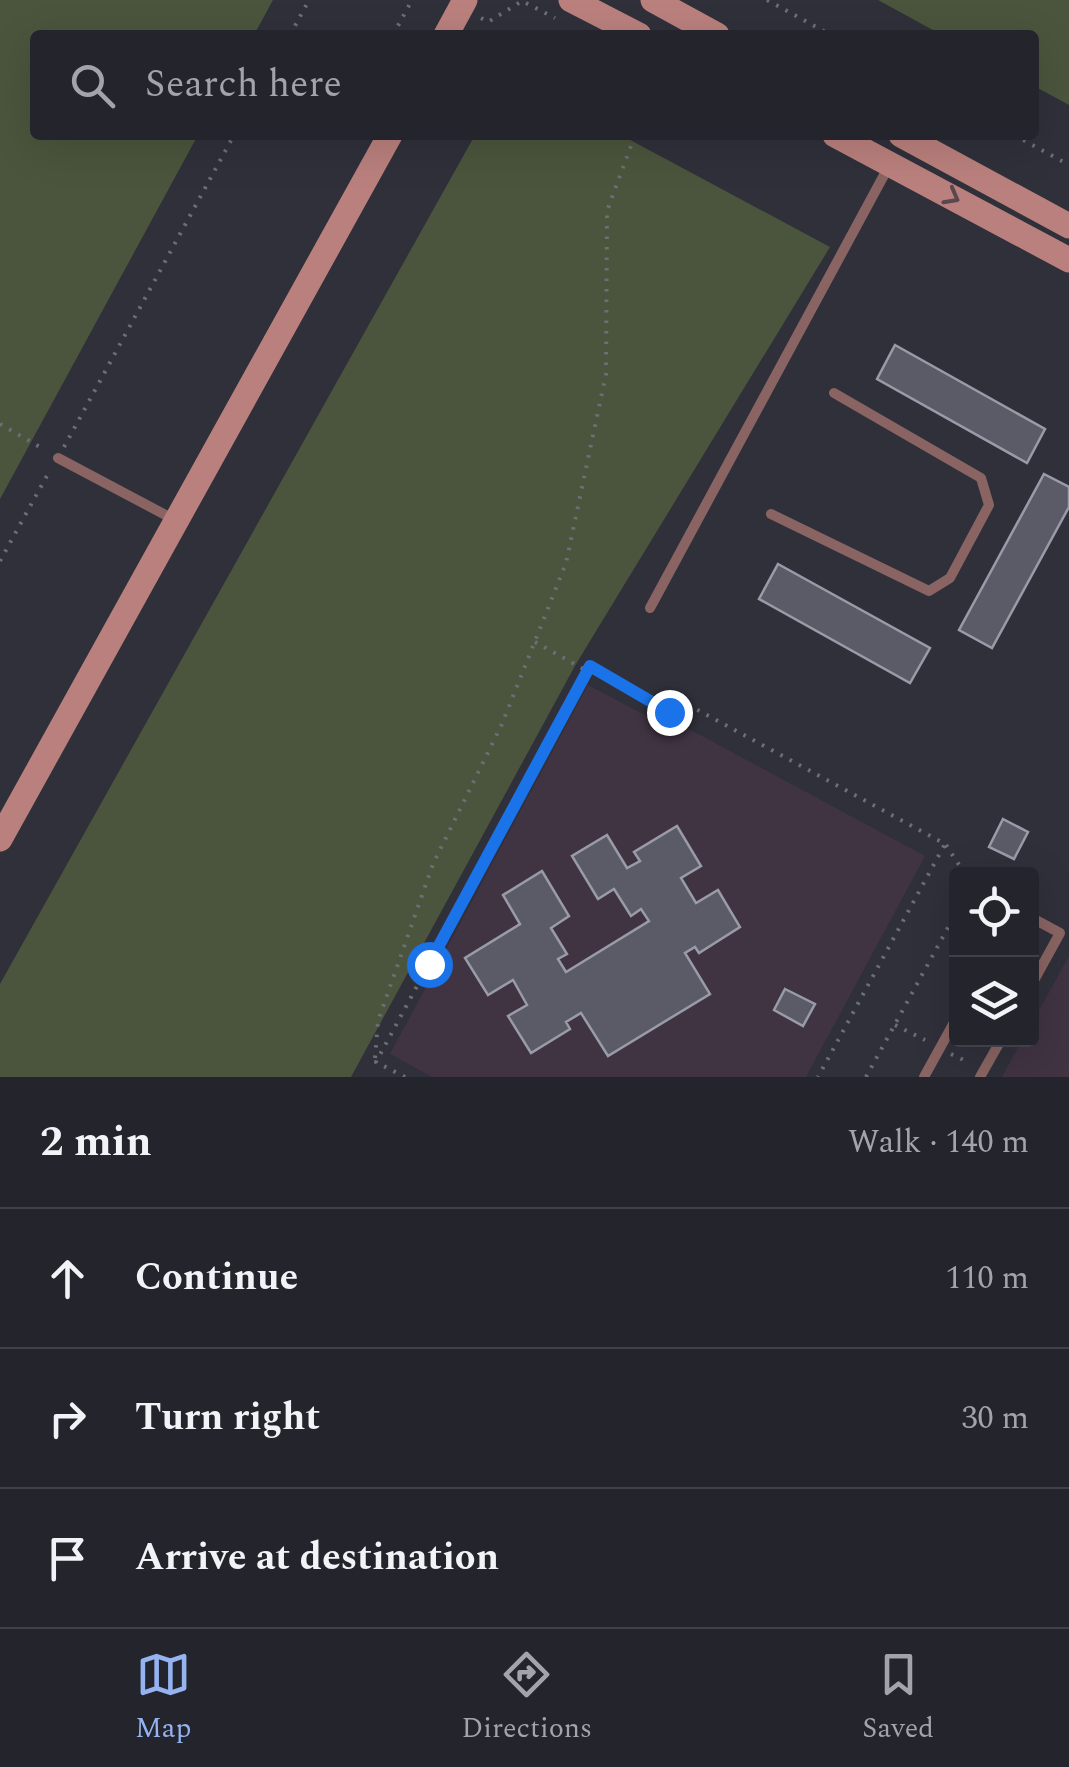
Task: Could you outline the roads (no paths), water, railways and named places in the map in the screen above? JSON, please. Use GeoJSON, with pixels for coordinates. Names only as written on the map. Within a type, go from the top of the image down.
{"type":"FeatureCollection","features":[{"type":"Feature","properties":{"kind":"main road"},"geometry":{"type":"LineString","coordinates":[[653,0],[708,30]]}},
{"type":"Feature","properties":{"kind":"main road"},"geometry":{"type":"LineString","coordinates":[[449,30],[463,4]]}},
{"type":"Feature","properties":{"kind":"main road"},"geometry":{"type":"LineString","coordinates":[[563,9],[625,30]]}},
{"type":"Feature","properties":{"kind":"main road"},"geometry":{"type":"LineString","coordinates":[[0,839],[387,140]]}},
{"type":"Feature","properties":{"kind":"main road"},"geometry":{"type":"LineString","coordinates":[[845,140],[1069,260]]}},
{"type":"Feature","properties":{"kind":"main road"},"geometry":{"type":"LineString","coordinates":[[910,140],[1069,226]]}},
{"type":"Feature","properties":{"kind":"lane"},"geometry":{"type":"LineString","coordinates":[[650,608],[890,163]]}},
{"type":"Feature","properties":{"kind":"lane"},"geometry":{"type":"LineString","coordinates":[[771,514],[928,591],[950,578],[981,520],[988,505],[981,478],[834,393]]}},
{"type":"Feature","properties":{"kind":"lane"},"geometry":{"type":"LineString","coordinates":[[58,458],[176,520]]}},
{"type":"Feature","properties":{"kind":"lane"},"geometry":{"type":"LineString","coordinates":[[1039,922],[1060,933],[1039,971]]}},
{"type":"Feature","properties":{"kind":"lane"},"geometry":{"type":"LineString","coordinates":[[924,1077],[949,1032]]}},
{"type":"Feature","properties":{"kind":"lane"},"geometry":{"type":"LineString","coordinates":[[980,1077],[997,1047]]}}]}
